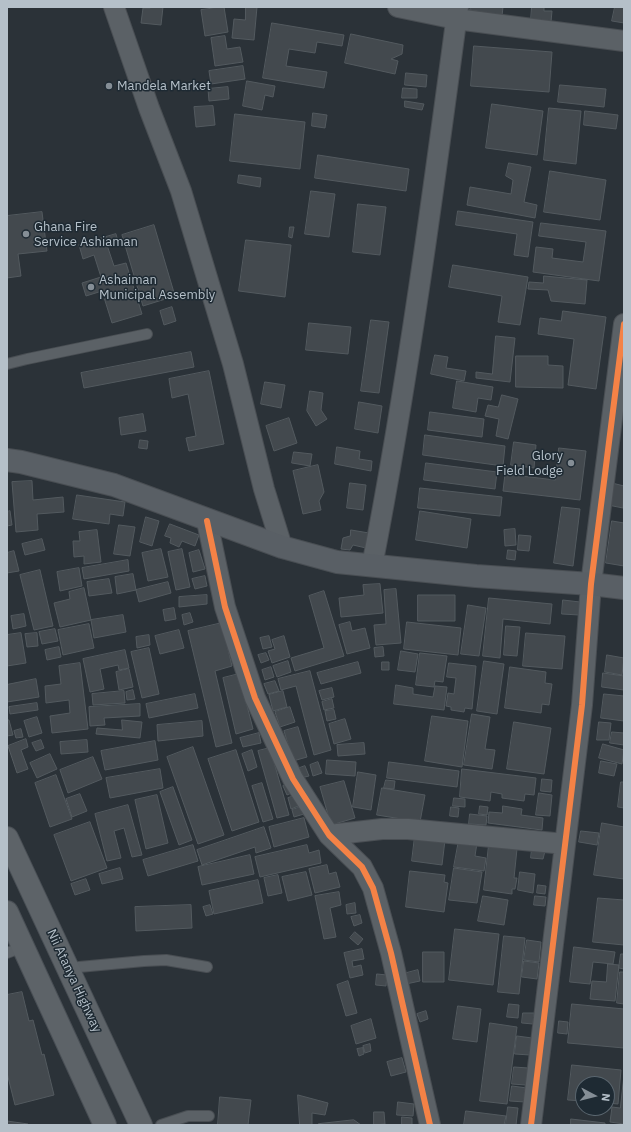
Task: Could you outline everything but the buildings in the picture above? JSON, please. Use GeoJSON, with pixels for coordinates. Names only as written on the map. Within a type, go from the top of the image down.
{"type":"FeatureCollection","features":[{"type":"Feature","properties":{"kind":"main road","name":"Nii Atanya Highway"},"geometry":{"type":"LineString","coordinates":[[7,838],[141,1125]]}},
{"type":"Feature","properties":{"kind":"main road"},"geometry":{"type":"LineString","coordinates":[[7,912],[15,950],[105,1125]]}},
{"type":"Feature","properties":{"kind":"street"},"geometry":{"type":"LineString","coordinates":[[114,7],[149,108],[181,191],[233,364],[264,489],[282,547]]}},
{"type":"Feature","properties":{"kind":"street"},"geometry":{"type":"LineString","coordinates":[[398,7],[457,13],[624,41]]}},
{"type":"Feature","properties":{"kind":"street"},"geometry":{"type":"LineString","coordinates":[[372,566],[401,406],[457,13]]}},
{"type":"Feature","properties":{"kind":"street"},"geometry":{"type":"LineString","coordinates":[[531,1125],[582,705],[591,584],[624,324]]}},
{"type":"Feature","properties":{"kind":"street"},"geometry":{"type":"LineString","coordinates":[[7,460],[21,462],[114,485],[207,521],[282,547],[337,562],[476,576],[591,584],[624,588]]}},
{"type":"Feature","properties":{"kind":"street"},"geometry":{"type":"LineString","coordinates":[[207,521],[225,607],[255,698],[293,779],[329,835],[362,867],[374,888],[430,1125]]}},
{"type":"Feature","properties":{"kind":"street"},"geometry":{"type":"LineString","coordinates":[[329,835],[382,828],[408,829],[565,844]]}},
{"type":"Feature","properties":{"kind":"lane"},"geometry":{"type":"LineString","coordinates":[[7,364],[147,334]]}},
{"type":"Feature","properties":{"kind":"lane"},"geometry":{"type":"LineString","coordinates":[[68,968],[144,960],[166,960],[207,967]]}},
{"type":"Feature","properties":{"kind":"lane"},"geometry":{"type":"LineString","coordinates":[[161,1125],[188,1116],[209,1116]]}},
{"type":"Feature","properties":{"kind":"cycle path"},"geometry":{"type":"LineString","coordinates":[[531,1125],[582,705],[591,584],[624,324]]}},
{"type":"Feature","properties":{"kind":"cycle path"},"geometry":{"type":"LineString","coordinates":[[207,521],[225,607],[255,698],[293,779],[329,835],[362,867],[373,888],[391,953],[430,1125]]}},
{"type":"Feature","properties":{"kind":"place","name":"Mandela Market"},"geometry":{"type":"Point","coordinates":[109,86]}},
{"type":"Feature","properties":{"kind":"place","name":"Ghana Fire Service Ashiaman"},"geometry":{"type":"Point","coordinates":[26,234]}},
{"type":"Feature","properties":{"kind":"place","name":"Ashaiman Municipal Assembly"},"geometry":{"type":"Point","coordinates":[91,287]}},
{"type":"Feature","properties":{"kind":"place","name":"Glory Field Lodge"},"geometry":{"type":"Point","coordinates":[571,463]}}]}
